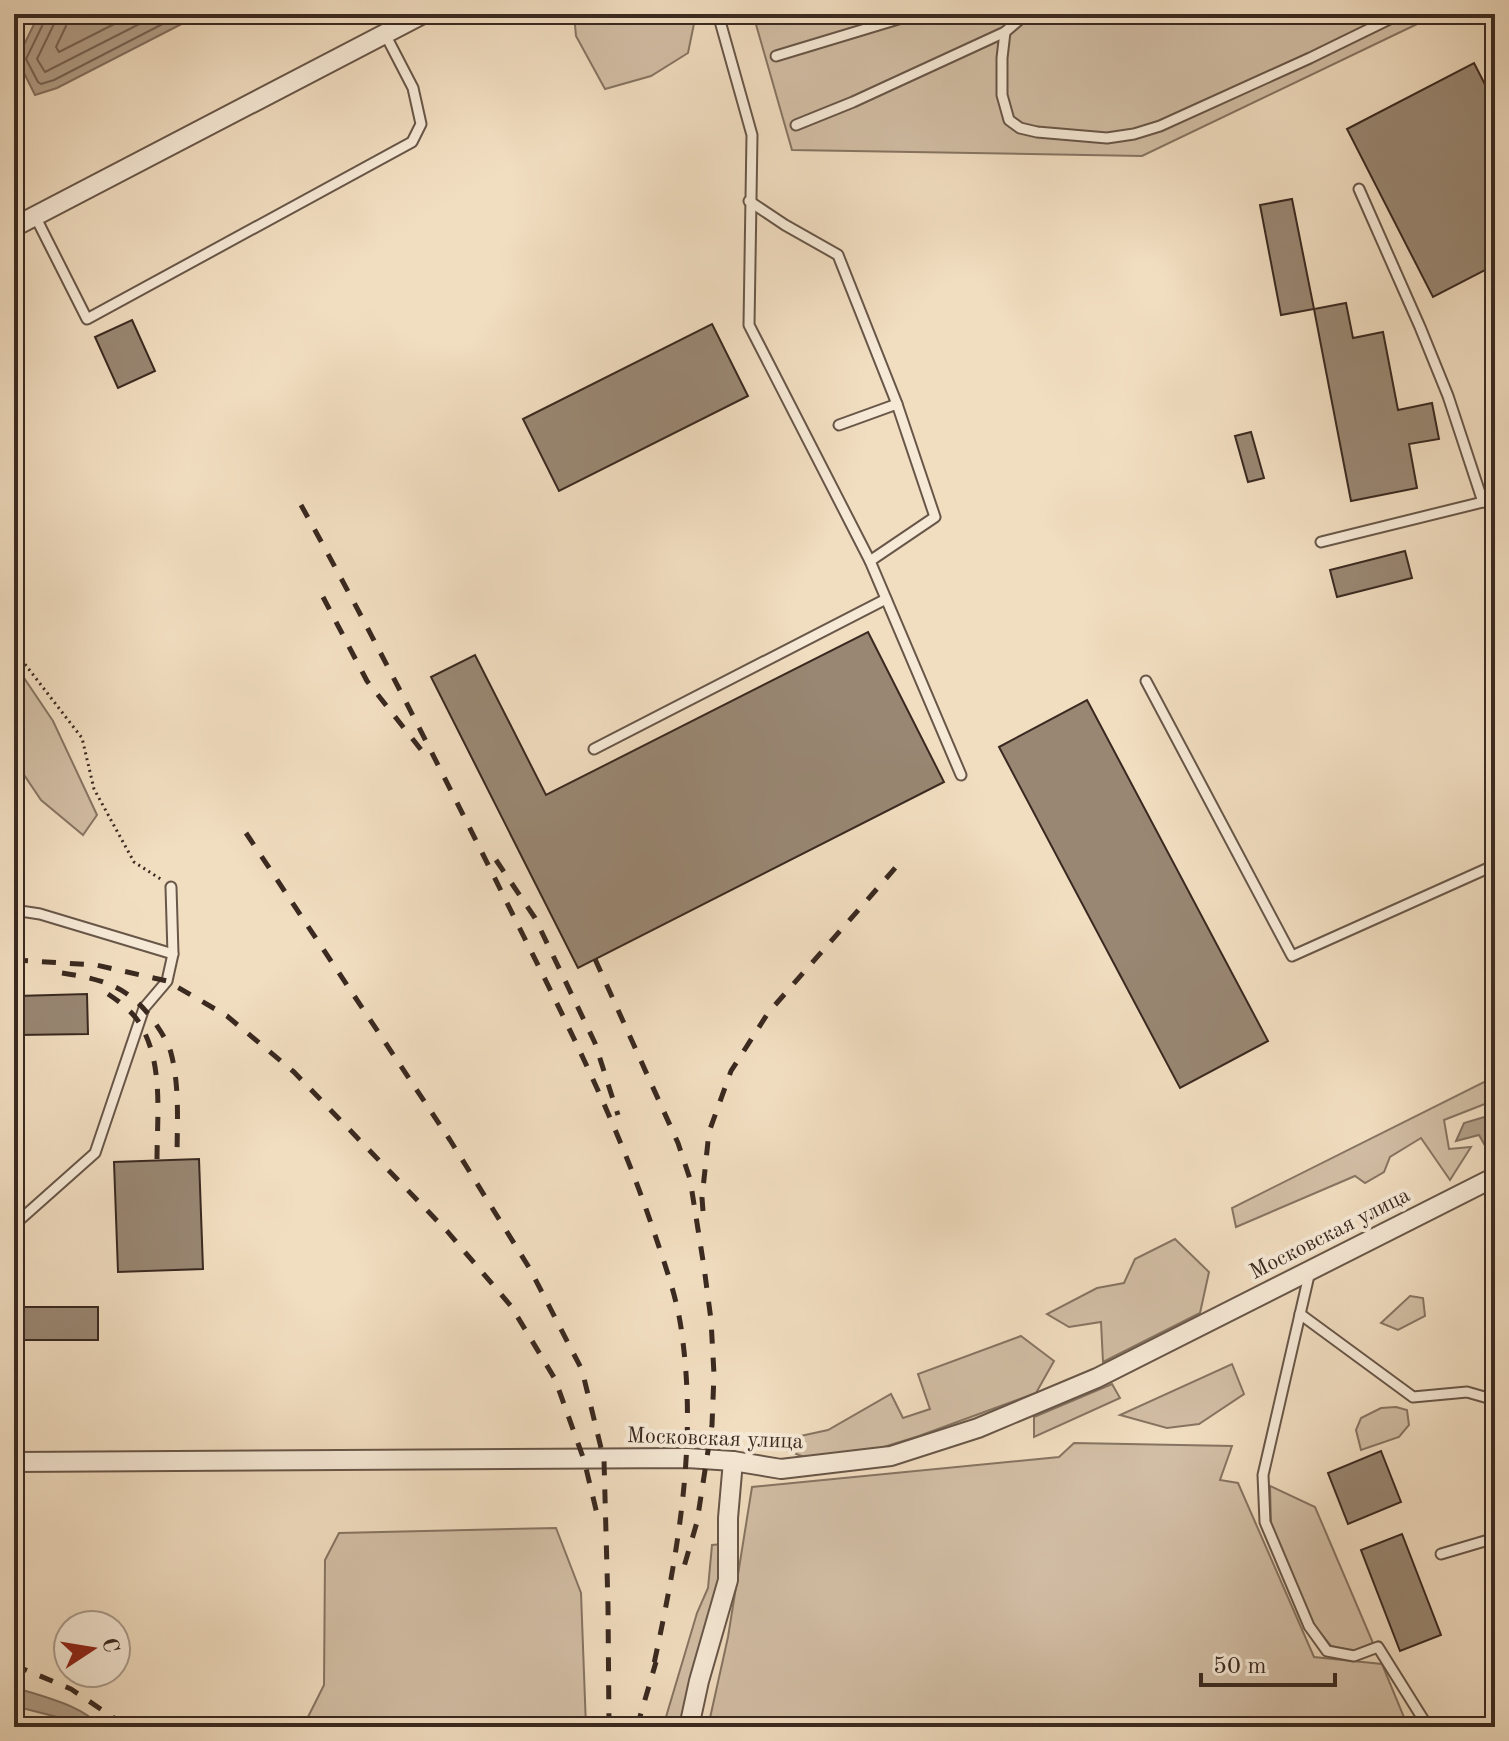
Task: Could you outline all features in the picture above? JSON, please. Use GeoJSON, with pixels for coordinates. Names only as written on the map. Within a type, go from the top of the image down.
{"type":"FeatureCollection","features":[{"type":"Feature","properties":{"kind":"street"},"geometry":{"type":"LineString","coordinates":[[14,227],[423,14]]}},
{"type":"Feature","properties":{"kind":"street","name":"Московская улица"},"geometry":{"type":"LineString","coordinates":[[14,1462],[687,1458],[781,1469],[891,1456],[978,1428],[1097,1378],[1495,1177]]}},
{"type":"Feature","properties":{"kind":"street"},"geometry":{"type":"LineString","coordinates":[[689,1727],[728,1580],[728,1518],[733,1461]]}},
{"type":"Feature","properties":{"kind":"lane"},"geometry":{"type":"LineString","coordinates":[[718,14],[752,135],[749,325],[870,561],[961,775]]}},
{"type":"Feature","properties":{"kind":"lane"},"geometry":{"type":"LineString","coordinates":[[776,56],[915,14]]}},
{"type":"Feature","properties":{"kind":"lane"},"geometry":{"type":"LineString","coordinates":[[796,125],[1005,32],[1026,14]]}},
{"type":"Feature","properties":{"kind":"lane"},"geometry":{"type":"LineString","coordinates":[[1005,32],[1002,95],[1009,120],[1020,128],[1037,132],[1107,138],[1160,126],[1400,14]]}},
{"type":"Feature","properties":{"kind":"lane"},"geometry":{"type":"LineString","coordinates":[[35,216],[87,319],[412,142],[421,124],[413,88],[385,34]]}},
{"type":"Feature","properties":{"kind":"lane"},"geometry":{"type":"LineString","coordinates":[[1359,189],[1448,396],[1483,502]]}},
{"type":"Feature","properties":{"kind":"lane"},"geometry":{"type":"LineString","coordinates":[[749,201],[838,255],[897,404],[935,517],[870,561]]}},
{"type":"Feature","properties":{"kind":"lane"},"geometry":{"type":"LineString","coordinates":[[839,425],[897,404]]}},
{"type":"Feature","properties":{"kind":"lane"},"geometry":{"type":"LineString","coordinates":[[1321,542],[1495,499]]}},
{"type":"Feature","properties":{"kind":"lane"},"geometry":{"type":"LineString","coordinates":[[594,749],[886,599]]}},
{"type":"Feature","properties":{"kind":"lane"},"geometry":{"type":"LineString","coordinates":[[1146,681],[1292,956],[1495,865]]}},
{"type":"Feature","properties":{"kind":"lane"},"geometry":{"type":"LineString","coordinates":[[14,1225],[95,1153],[144,1008],[167,981],[173,954],[171,887]]}},
{"type":"Feature","properties":{"kind":"lane"},"geometry":{"type":"LineString","coordinates":[[14,910],[40,914],[173,954]]}},
{"type":"Feature","properties":{"kind":"lane"},"geometry":{"type":"LineString","coordinates":[[1310,1271],[1263,1475],[1265,1522],[1309,1626],[1327,1651],[1354,1656],[1378,1647],[1428,1727]]}},
{"type":"Feature","properties":{"kind":"lane"},"geometry":{"type":"LineString","coordinates":[[1300,1314],[1413,1397],[1467,1392],[1495,1400]]}},
{"type":"Feature","properties":{"kind":"lane"},"geometry":{"type":"LineString","coordinates":[[1441,1554],[1495,1538]]}},
{"type":"Feature","properties":{"kind":"path"},"geometry":{"type":"LineString","coordinates":[[14,650],[82,738],[94,789],[134,862],[171,887]]}},
{"type":"Feature","properties":{"kind":"shaded area"},"geometry":{"type":"Polygon","coordinates":[[[574,14],[696,14],[688,53],[651,76],[605,89],[576,36],[574,14]]]}},
{"type":"Feature","properties":{"kind":"shaded area"},"geometry":{"type":"Polygon","coordinates":[[[753,14],[1438,14],[1142,156],[792,150],[753,14]]]}},
{"type":"Feature","properties":{"kind":"shaded area"},"geometry":{"type":"Polygon","coordinates":[[[14,663],[53,721],[97,815],[83,835],[41,800],[14,760],[21,736],[14,726],[14,663]]]}},
{"type":"Feature","properties":{"kind":"shaded area"},"geometry":{"type":"Polygon","coordinates":[[[1488,1080],[1495,1091],[1495,1100],[1444,1120],[1449,1149],[1471,1147],[1450,1180],[1421,1138],[1390,1157],[1384,1172],[1365,1183],[1355,1176],[1236,1227],[1232,1208],[1488,1080]]]}},
{"type":"Feature","properties":{"kind":"shaded area"},"geometry":{"type":"Polygon","coordinates":[[[1175,1239],[1209,1272],[1200,1313],[1103,1362],[1101,1322],[1069,1327],[1047,1314],[1097,1288],[1124,1283],[1135,1259],[1175,1239]]]}},
{"type":"Feature","properties":{"kind":"shaded area"},"geometry":{"type":"Polygon","coordinates":[[[1410,1296],[1423,1298],[1425,1316],[1398,1330],[1381,1323],[1410,1296]]]}},
{"type":"Feature","properties":{"kind":"shaded area"},"geometry":{"type":"Polygon","coordinates":[[[1021,1336],[1054,1361],[1036,1393],[868,1452],[804,1457],[768,1443],[828,1430],[891,1394],[903,1418],[930,1409],[918,1374],[1021,1336]]]}},
{"type":"Feature","properties":{"kind":"shaded area"},"geometry":{"type":"Polygon","coordinates":[[[1232,1364],[1244,1394],[1199,1424],[1167,1428],[1120,1415],[1232,1364]]]}},
{"type":"Feature","properties":{"kind":"shaded area"},"geometry":{"type":"Polygon","coordinates":[[[1112,1384],[1120,1398],[1034,1437],[1034,1417],[1112,1384]]]}},
{"type":"Feature","properties":{"kind":"shaded area"},"geometry":{"type":"Polygon","coordinates":[[[1381,1408],[1407,1410],[1409,1425],[1399,1437],[1361,1450],[1356,1430],[1361,1418],[1381,1408]]]}},
{"type":"Feature","properties":{"kind":"shaded area"},"geometry":{"type":"Polygon","coordinates":[[[1074,1443],[1232,1446],[1220,1480],[1238,1483],[1314,1657],[1382,1664],[1408,1727],[708,1727],[728,1637],[752,1487],[1059,1457],[1074,1443]]]}},
{"type":"Feature","properties":{"kind":"shaded area"},"geometry":{"type":"Polygon","coordinates":[[[1270,1486],[1315,1507],[1373,1643],[1353,1651],[1331,1646],[1309,1619],[1271,1525],[1270,1486]]]}},
{"type":"Feature","properties":{"kind":"shaded area"},"geometry":{"type":"Polygon","coordinates":[[[556,1528],[581,1593],[586,1727],[303,1727],[324,1685],[325,1560],[339,1533],[556,1528]]]}},
{"type":"Feature","properties":{"kind":"shaded area"},"geometry":{"type":"Polygon","coordinates":[[[723,1544],[723,1572],[683,1727],[663,1727],[697,1613],[708,1588],[712,1545],[723,1544]]]}},
{"type":"Feature","properties":{"kind":"water"},"geometry":{"type":"Polygon","coordinates":[[[39,14],[201,14],[57,88],[35,95],[17,59],[39,14]]]}},
{"type":"Feature","properties":{"kind":"water"},"geometry":{"type":"Polygon","coordinates":[[[1495,1115],[1495,1148],[1488,1151],[1479,1135],[1456,1141],[1464,1123],[1495,1115]]]}},
{"type":"Feature","properties":{"kind":"water"},"geometry":{"type":"Polygon","coordinates":[[[14,1687],[72,1707],[93,1719],[100,1727],[82,1727],[65,1719],[14,1706],[14,1687]]]}},
{"type":"Feature","properties":{"kind":"building"},"geometry":{"type":"Polygon","coordinates":[[[1474,63],[1495,104],[1495,265],[1433,297],[1347,129],[1474,63]]]}},
{"type":"Feature","properties":{"kind":"building"},"geometry":{"type":"Polygon","coordinates":[[[1292,199],[1314,309],[1281,315],[1260,205],[1292,199]]]}},
{"type":"Feature","properties":{"kind":"building"},"geometry":{"type":"Polygon","coordinates":[[[1346,303],[1353,338],[1383,332],[1398,410],[1432,403],[1439,439],[1409,444],[1417,488],[1351,501],[1314,309],[1346,303]]]}},
{"type":"Feature","properties":{"kind":"building"},"geometry":{"type":"Polygon","coordinates":[[[132,320],[155,371],[118,388],[95,337],[132,320]]]}},
{"type":"Feature","properties":{"kind":"building"},"geometry":{"type":"Polygon","coordinates":[[[712,324],[748,396],[559,491],[523,419],[712,324]]]}},
{"type":"Feature","properties":{"kind":"building"},"geometry":{"type":"Polygon","coordinates":[[[1251,432],[1264,478],[1248,482],[1235,436],[1251,432]]]}},
{"type":"Feature","properties":{"kind":"building"},"geometry":{"type":"Polygon","coordinates":[[[1405,551],[1412,578],[1337,597],[1330,570],[1405,551]]]}},
{"type":"Feature","properties":{"kind":"building"},"geometry":{"type":"Polygon","coordinates":[[[868,632],[944,782],[578,968],[431,677],[475,655],[546,795],[868,632]]]}},
{"type":"Feature","properties":{"kind":"building"},"geometry":{"type":"Polygon","coordinates":[[[1087,700],[1268,1041],[1180,1088],[999,747],[1087,700]]]}},
{"type":"Feature","properties":{"kind":"building"},"geometry":{"type":"Polygon","coordinates":[[[87,994],[88,1034],[18,1035],[17,996],[87,994]]]}},
{"type":"Feature","properties":{"kind":"building"},"geometry":{"type":"Polygon","coordinates":[[[199,1159],[203,1269],[118,1272],[114,1162],[199,1159]]]}},
{"type":"Feature","properties":{"kind":"building"},"geometry":{"type":"Polygon","coordinates":[[[14,1307],[98,1307],[98,1340],[14,1340],[14,1307]]]}},
{"type":"Feature","properties":{"kind":"building"},"geometry":{"type":"Polygon","coordinates":[[[1381,1451],[1401,1502],[1348,1524],[1328,1473],[1381,1451]]]}},
{"type":"Feature","properties":{"kind":"building"},"geometry":{"type":"Polygon","coordinates":[[[1402,1534],[1441,1635],[1400,1651],[1361,1550],[1402,1534]]]}},
{"type":"Feature","properties":{"kind":"railway"},"geometry":{"type":"LineString","coordinates":[[301,505],[415,720],[577,1046],[626,1156],[671,1283],[680,1322],[686,1378],[686,1463],[676,1547],[652,1673]]}},
{"type":"Feature","properties":{"kind":"railway"},"geometry":{"type":"LineString","coordinates":[[323,597],[367,681],[422,751]]}},
{"type":"Feature","properties":{"kind":"railway"},"geometry":{"type":"LineString","coordinates":[[246,833],[450,1140],[530,1269],[582,1370],[604,1460],[609,1727]]}},
{"type":"Feature","properties":{"kind":"railway"},"geometry":{"type":"LineString","coordinates":[[703,1211],[709,1132],[731,1071],[768,1013],[904,858]]}},
{"type":"Feature","properties":{"kind":"railway"},"geometry":{"type":"LineString","coordinates":[[496,860],[535,918],[595,1043],[618,1115]]}},
{"type":"Feature","properties":{"kind":"railway"},"geometry":{"type":"LineString","coordinates":[[595,959],[678,1143],[690,1179],[704,1267],[714,1374],[712,1425],[697,1522],[681,1577]]}},
{"type":"Feature","properties":{"kind":"railway"},"geometry":{"type":"LineString","coordinates":[[14,960],[96,965],[167,981],[227,1016],[294,1072],[447,1231],[511,1306],[555,1379],[584,1460],[598,1518]]}},
{"type":"Feature","properties":{"kind":"railway"},"geometry":{"type":"LineString","coordinates":[[62,973],[90,978],[124,992],[144,1008],[161,1032],[171,1053],[176,1079],[177,1160]]}},
{"type":"Feature","properties":{"kind":"railway"},"geometry":{"type":"LineString","coordinates":[[108,994],[137,1020],[153,1056],[158,1090],[157,1160]]}},
{"type":"Feature","properties":{"kind":"railway"},"geometry":{"type":"LineString","coordinates":[[637,1727],[656,1662]]}},
{"type":"Feature","properties":{"kind":"railway"},"geometry":{"type":"LineString","coordinates":[[14,1665],[71,1689],[127,1727]]}}]}
